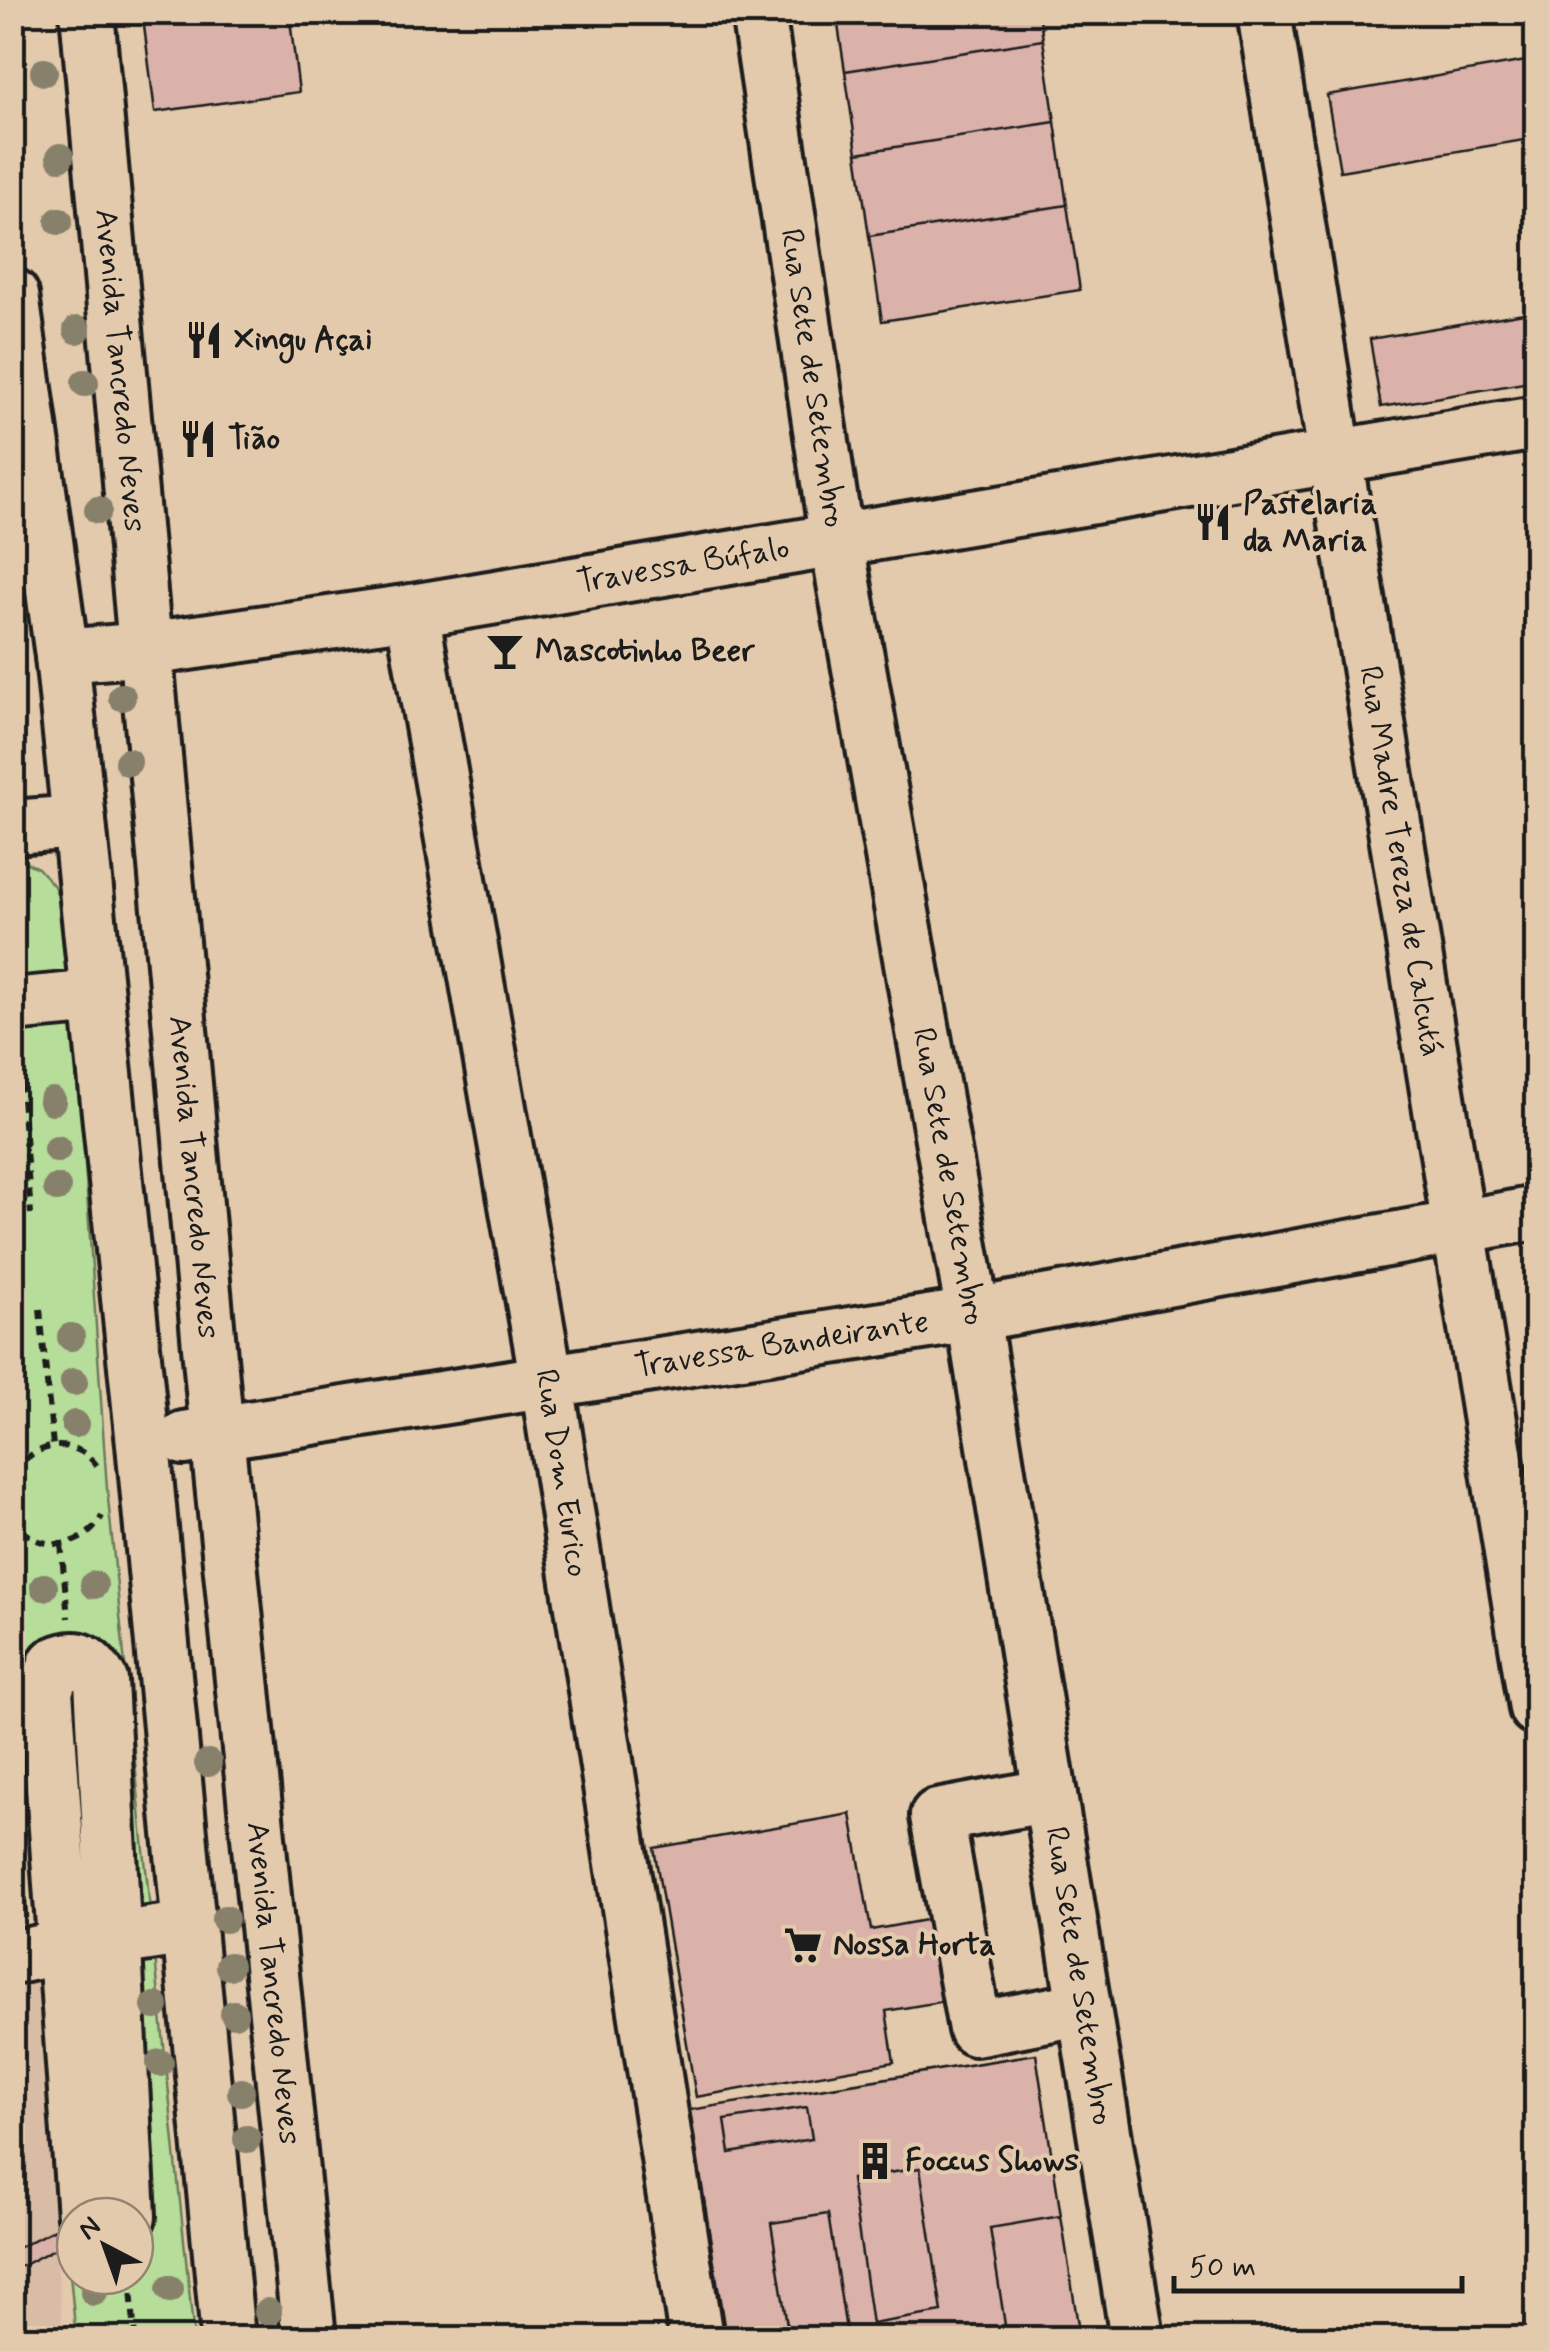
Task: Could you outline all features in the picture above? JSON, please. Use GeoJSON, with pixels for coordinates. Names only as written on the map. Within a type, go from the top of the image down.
{"type":"FeatureCollection","features":[{"type":"Feature","properties":{"kind":"street","name":"Avenida Tancredo Neves"},"geometry":{"type":"LineString","coordinates":[[87,12],[218,1434],[310,2338]]}},
{"type":"Feature","properties":{"kind":"street","name":"Rua Sete de Setembro"},"geometry":{"type":"LineString","coordinates":[[758,12],[837,542],[974,1315],[1137,2338]]}},
{"type":"Feature","properties":{"kind":"street","name":"Rua Madre Tereza de Calcutá"},"geometry":{"type":"LineString","coordinates":[[1264,12],[1536,1708]]}},
{"type":"Feature","properties":{"kind":"street"},"geometry":{"type":"LineString","coordinates":[[12,295],[62,656],[97,996],[123,1459],[190,1928],[228,2338]]}},
{"type":"Feature","properties":{"kind":"street","name":"Travessa Búfalo"},"geometry":{"type":"LineString","coordinates":[[62,656],[147,649],[412,612],[1536,423]]}},
{"type":"Feature","properties":{"kind":"street","name":"Rua Dom Eurico"},"geometry":{"type":"LineString","coordinates":[[412,612],[547,1382],[696,2338]]}},
{"type":"Feature","properties":{"kind":"street"},"geometry":{"type":"LineString","coordinates":[[12,828],[79,822]]}},
{"type":"Feature","properties":{"kind":"street"},"geometry":{"type":"LineString","coordinates":[[15,1022],[97,996]]}},
{"type":"Feature","properties":{"kind":"street","name":"Travessa Bandeirante"},"geometry":{"type":"LineString","coordinates":[[123,1459],[218,1434],[974,1315],[1536,1214]]}},
{"type":"Feature","properties":{"kind":"street"},"geometry":{"type":"LineString","coordinates":[[1050,1795],[937,1816],[976,2028],[1084,2008]]}},
{"type":"Feature","properties":{"kind":"street"},"geometry":{"type":"LineString","coordinates":[[12,1958],[190,1928]]}},
{"type":"Feature","properties":{"kind":"street"},"geometry":{"type":"LineString","coordinates":[[84,2196],[90,1942]]}},
{"type":"Feature","properties":{"kind":"street"},"geometry":{"type":"LineString","coordinates":[[90,1942],[126,2196]]}},
{"type":"Feature","properties":{"kind":"path"},"geometry":{"type":"LineString","coordinates":[[15,1022],[30,1214]]}},
{"type":"Feature","properties":{"kind":"path"},"geometry":{"type":"LineString","coordinates":[[40,1309],[53,1446]]}},
{"type":"Feature","properties":{"kind":"path"},"geometry":{"type":"LineString","coordinates":[[12,1473],[35,1450],[53,1446],[123,1459]]}},
{"type":"Feature","properties":{"kind":"path"},"geometry":{"type":"LineString","coordinates":[[12,1515],[26,1534],[40,1542],[61,1544],[88,1534],[100,1522],[106,1506]]}},
{"type":"Feature","properties":{"kind":"path"},"geometry":{"type":"LineString","coordinates":[[61,1544],[69,1627]]}},
{"type":"Feature","properties":{"kind":"path"},"geometry":{"type":"LineString","coordinates":[[132,2296],[135,2338]]}},
{"type":"Feature","properties":{"kind":"shaded area"},"geometry":{"type":"Polygon","coordinates":[[[36,1978],[55,2231],[55,2296],[60,2296],[63,2338],[13,2338],[12,1981],[36,1978]]]}},
{"type":"Feature","properties":{"kind":"green space"},"geometry":{"type":"Polygon","coordinates":[[[13,860],[38,868],[54,886],[62,905],[75,1016],[107,1489],[194,2338],[76,2338],[72,2296],[155,2296],[155,2196],[63,2196],[13,1666],[13,860]]]}},
{"type":"Feature","properties":{"kind":"building"},"geometry":{"type":"Polygon","coordinates":[[[119,12],[170,12],[170,15],[120,22],[119,12]]]}},
{"type":"Feature","properties":{"kind":"building"},"geometry":{"type":"Polygon","coordinates":[[[185,12],[289,12],[299,92],[155,112],[143,18],[185,12]]]}},
{"type":"Feature","properties":{"kind":"building"},"geometry":{"type":"Polygon","coordinates":[[[836,12],[1039,12],[1043,40],[845,71],[836,12]]]}},
{"type":"Feature","properties":{"kind":"building"},"geometry":{"type":"Polygon","coordinates":[[[1043,40],[1055,122],[857,153],[845,71],[1043,40]]]}},
{"type":"Feature","properties":{"kind":"building"},"geometry":{"type":"Polygon","coordinates":[[[1526,61],[1536,138],[1340,171],[1327,95],[1526,61]]]}},
{"type":"Feature","properties":{"kind":"building"},"geometry":{"type":"Polygon","coordinates":[[[1055,122],[1067,205],[869,236],[857,153],[1055,122]]]}},
{"type":"Feature","properties":{"kind":"building"},"geometry":{"type":"Polygon","coordinates":[[[1067,205],[1080,290],[882,321],[869,236],[1067,205]]]}},
{"type":"Feature","properties":{"kind":"building"},"geometry":{"type":"Polygon","coordinates":[[[1536,311],[1536,381],[1381,407],[1370,339],[1536,311]]]}},
{"type":"Feature","properties":{"kind":"building"},"geometry":{"type":"Polygon","coordinates":[[[12,1758],[18,1817],[12,1817],[12,1758]]]}},
{"type":"Feature","properties":{"kind":"building","name":"Nossa Horta"},"geometry":{"type":"Polygon","coordinates":[[[851,1814],[871,1930],[931,1919],[945,2001],[886,2011],[894,2062],[696,2097],[654,1848],[851,1814]]]}},
{"type":"Feature","properties":{"kind":"building"},"geometry":{"type":"Polygon","coordinates":[[[25,1889],[27,1917],[12,1918],[12,1890],[25,1889]]]}},
{"type":"Feature","properties":{"kind":"building","name":"Foccus Shows"},"geometry":{"type":"Polygon","coordinates":[[[1036,2054],[1061,2216],[990,2228],[1007,2338],[726,2338],[690,2110],[1036,2054]]]}},
{"type":"Feature","properties":{"kind":"building"},"geometry":{"type":"Polygon","coordinates":[[[807,2107],[812,2139],[730,2153],[725,2120],[807,2107]]]}},
{"type":"Feature","properties":{"kind":"building"},"geometry":{"type":"Polygon","coordinates":[[[920,2168],[942,2312],[872,2324],[851,2179],[920,2168]]]}},
{"type":"Feature","properties":{"kind":"building"},"geometry":{"type":"Polygon","coordinates":[[[828,2214],[846,2330],[789,2338],[771,2223],[828,2214]]]}},
{"type":"Feature","properties":{"kind":"building"},"geometry":{"type":"Polygon","coordinates":[[[1061,2216],[1080,2338],[1007,2338],[990,2228],[1061,2216]]]}},
{"type":"Feature","properties":{"kind":"building"},"geometry":{"type":"Polygon","coordinates":[[[55,2229],[55,2249],[12,2271],[12,2251],[55,2229]]]}},
{"type":"Feature","properties":{"kind":"place","name":"Xingu Açai"},"geometry":{"type":"Point","coordinates":[204,340]}},
{"type":"Feature","properties":{"kind":"place","name":"Tião"},"geometry":{"type":"Point","coordinates":[198,439]}},
{"type":"Feature","properties":{"kind":"place","name":"Pastelaria da Maria"},"geometry":{"type":"Point","coordinates":[1213,522]}},
{"type":"Feature","properties":{"kind":"place","name":"Mascotinho Beer"},"geometry":{"type":"Point","coordinates":[505,651]}},
{"type":"Feature","properties":{"kind":"place","name":"Nossa Horta"},"geometry":{"type":"Point","coordinates":[803,1945]}},
{"type":"Feature","properties":{"kind":"place","name":"Foccus Shows"},"geometry":{"type":"Point","coordinates":[875,2161]}}]}
